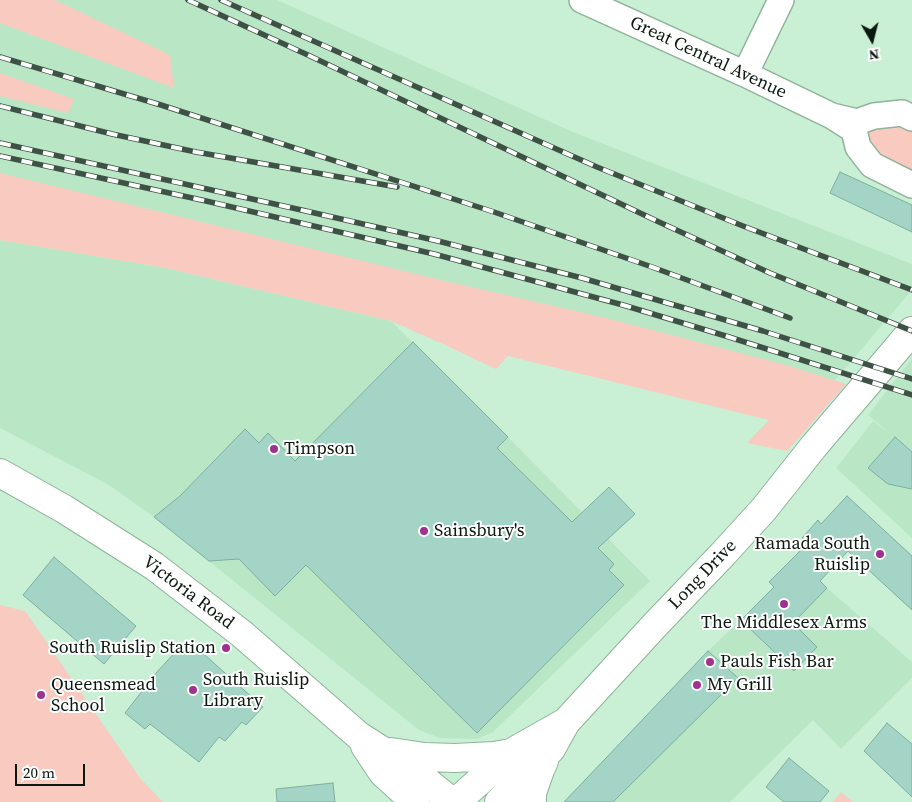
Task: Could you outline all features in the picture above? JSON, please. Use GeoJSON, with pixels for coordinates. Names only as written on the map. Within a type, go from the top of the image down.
{"type":"FeatureCollection","features":[{"type":"Feature","properties":{"kind":"street","name":"Great Central Avenue"},"geometry":{"type":"LineString","coordinates":[[582,0],[832,116],[854,130],[858,147],[872,165],[912,185]]}},
{"type":"Feature","properties":{"kind":"street"},"geometry":{"type":"LineString","coordinates":[[745,74],[781,0]]}},
{"type":"Feature","properties":{"kind":"street","name":"Great Central Avenue"},"geometry":{"type":"LineString","coordinates":[[832,116],[857,122],[874,116],[884,115],[902,114],[912,118]]}},
{"type":"Feature","properties":{"kind":"street","name":"Long Drive"},"geometry":{"type":"LineString","coordinates":[[499,802],[551,749],[566,722],[764,509],[814,446],[912,331]]}},
{"type":"Feature","properties":{"kind":"street","name":"Victoria Road"},"geometry":{"type":"LineString","coordinates":[[0,473],[64,508],[154,566],[242,634],[359,736],[415,802]]}},
{"type":"Feature","properties":{"kind":"street","name":"Long Drive"},"geometry":{"type":"LineString","coordinates":[[456,802],[512,753],[566,722]]}},
{"type":"Feature","properties":{"kind":"street"},"geometry":{"type":"LineString","coordinates":[[532,802],[532,793],[540,770],[551,749]]}},
{"type":"Feature","properties":{"kind":"street"},"geometry":{"type":"LineString","coordinates":[[390,802],[383,762],[424,757],[455,758],[512,753]]}},
{"type":"Feature","properties":{"kind":"street","name":"Victoria Road"},"geometry":{"type":"LineString","coordinates":[[383,762],[414,771],[452,802]]}},
{"type":"Feature","properties":{"kind":"shaded area"},"geometry":{"type":"Polygon","coordinates":[[[0,0],[277,0],[573,132],[912,264],[912,290],[813,406],[0,213],[0,0]]]}},
{"type":"Feature","properties":{"kind":"shaded area"},"geometry":{"type":"Polygon","coordinates":[[[0,0],[55,0],[170,55],[174,88],[0,23],[0,0]]]}},
{"type":"Feature","properties":{"kind":"shaded area"},"geometry":{"type":"Polygon","coordinates":[[[0,73],[74,99],[68,113],[0,96],[0,73]]]}},
{"type":"Feature","properties":{"kind":"shaded area"},"geometry":{"type":"Polygon","coordinates":[[[875,122],[912,124],[912,177],[878,162],[865,131],[875,122]]]}},
{"type":"Feature","properties":{"kind":"shaded area"},"geometry":{"type":"Polygon","coordinates":[[[0,173],[606,318],[786,365],[846,384],[787,451],[747,443],[769,420],[508,356],[496,369],[391,321],[166,268],[0,240],[0,173]]]}},
{"type":"Feature","properties":{"kind":"shaded area"},"geometry":{"type":"Polygon","coordinates":[[[0,240],[166,268],[391,321],[650,581],[493,732],[477,739],[440,738],[419,730],[154,517],[109,485],[0,428],[0,240]]]}},
{"type":"Feature","properties":{"kind":"shaded area"},"geometry":{"type":"Polygon","coordinates":[[[912,358],[912,538],[836,468],[873,421],[893,436],[868,415],[912,358]]]}},
{"type":"Feature","properties":{"kind":"shaded area"},"geometry":{"type":"Polygon","coordinates":[[[795,556],[827,588],[912,662],[912,678],[841,749],[813,720],[730,802],[564,802],[708,651],[774,588],[769,582],[795,556]]]}},
{"type":"Feature","properties":{"kind":"shaded area","name":"Queensmead School"},"geometry":{"type":"Polygon","coordinates":[[[0,605],[25,611],[140,778],[163,802],[0,802],[0,605]]]}},
{"type":"Feature","properties":{"kind":"shaded area"},"geometry":{"type":"Polygon","coordinates":[[[841,792],[853,802],[833,802],[841,792]]]}},
{"type":"Feature","properties":{"kind":"building"},"geometry":{"type":"Polygon","coordinates":[[[840,172],[912,205],[912,232],[830,193],[840,172]]]}},
{"type":"Feature","properties":{"kind":"building","name":"Sainsbury's"},"geometry":{"type":"Polygon","coordinates":[[[413,342],[508,437],[497,448],[572,522],[609,487],[635,514],[598,548],[614,564],[609,570],[624,585],[477,733],[306,565],[275,596],[239,559],[209,561],[154,517],[180,496],[245,429],[259,443],[268,433],[295,461],[413,342]]]}},
{"type":"Feature","properties":{"kind":"building"},"geometry":{"type":"Polygon","coordinates":[[[895,437],[912,452],[912,489],[888,484],[868,468],[895,437]]]}},
{"type":"Feature","properties":{"kind":"building"},"geometry":{"type":"Polygon","coordinates":[[[847,496],[912,556],[912,610],[848,551],[820,581],[827,588],[793,623],[817,647],[794,671],[741,620],[774,587],[769,582],[808,543],[802,538],[818,520],[821,524],[847,496]]]}},
{"type":"Feature","properties":{"kind":"building"},"geometry":{"type":"Polygon","coordinates":[[[54,557],[136,626],[104,664],[23,595],[54,557]]]}},
{"type":"Feature","properties":{"kind":"building","name":"South Ruislip Library"},"geometry":{"type":"Polygon","coordinates":[[[196,647],[263,707],[246,725],[242,722],[225,741],[219,737],[199,762],[150,724],[145,729],[125,713],[157,672],[178,649],[196,647]]]}},
{"type":"Feature","properties":{"kind":"building"},"geometry":{"type":"Polygon","coordinates":[[[708,651],[738,678],[613,802],[564,802],[708,651]]]}},
{"type":"Feature","properties":{"kind":"building"},"geometry":{"type":"Polygon","coordinates":[[[887,723],[912,744],[912,797],[864,751],[887,723]]]}},
{"type":"Feature","properties":{"kind":"building"},"geometry":{"type":"Polygon","coordinates":[[[789,758],[829,791],[820,802],[784,802],[766,787],[789,758]]]}},
{"type":"Feature","properties":{"kind":"building"},"geometry":{"type":"Polygon","coordinates":[[[333,783],[335,802],[277,802],[276,789],[333,783]]]}},
{"type":"Feature","properties":{"kind":"railway"},"geometry":{"type":"LineString","coordinates":[[188,0],[770,273],[912,331]]}},
{"type":"Feature","properties":{"kind":"railway"},"geometry":{"type":"LineString","coordinates":[[221,0],[597,167],[743,226],[912,290]]}},
{"type":"Feature","properties":{"kind":"railway"},"geometry":{"type":"LineString","coordinates":[[0,57],[161,105],[494,212],[790,318]]}},
{"type":"Feature","properties":{"kind":"railway"},"geometry":{"type":"LineString","coordinates":[[0,106],[112,134],[196,152],[397,187]]}},
{"type":"Feature","properties":{"kind":"railway"},"geometry":{"type":"LineString","coordinates":[[0,143],[438,241],[582,278],[763,331],[912,379]]}},
{"type":"Feature","properties":{"kind":"railway"},"geometry":{"type":"LineString","coordinates":[[0,156],[434,254],[623,305],[912,395]]}},
{"type":"Feature","properties":{"kind":"place","name":"Timpson"},"geometry":{"type":"Point","coordinates":[274,449]}},
{"type":"Feature","properties":{"kind":"place","name":"Sainsbury's"},"geometry":{"type":"Point","coordinates":[424,531]}},
{"type":"Feature","properties":{"kind":"place","name":"Ramada South Ruislip"},"geometry":{"type":"Point","coordinates":[880,554]}},
{"type":"Feature","properties":{"kind":"place","name":"The Middlesex Arms"},"geometry":{"type":"Point","coordinates":[784,604]}},
{"type":"Feature","properties":{"kind":"place","name":"South Ruislip Station"},"geometry":{"type":"Point","coordinates":[226,648]}},
{"type":"Feature","properties":{"kind":"place","name":"Pauls Fish Bar"},"geometry":{"type":"Point","coordinates":[710,662]}},
{"type":"Feature","properties":{"kind":"place","name":"My Grill"},"geometry":{"type":"Point","coordinates":[697,685]}},
{"type":"Feature","properties":{"kind":"place","name":"South Ruislip Library"},"geometry":{"type":"Point","coordinates":[193,690]}},
{"type":"Feature","properties":{"kind":"place","name":"Queensmead School"},"geometry":{"type":"Point","coordinates":[41,695]}}]}
